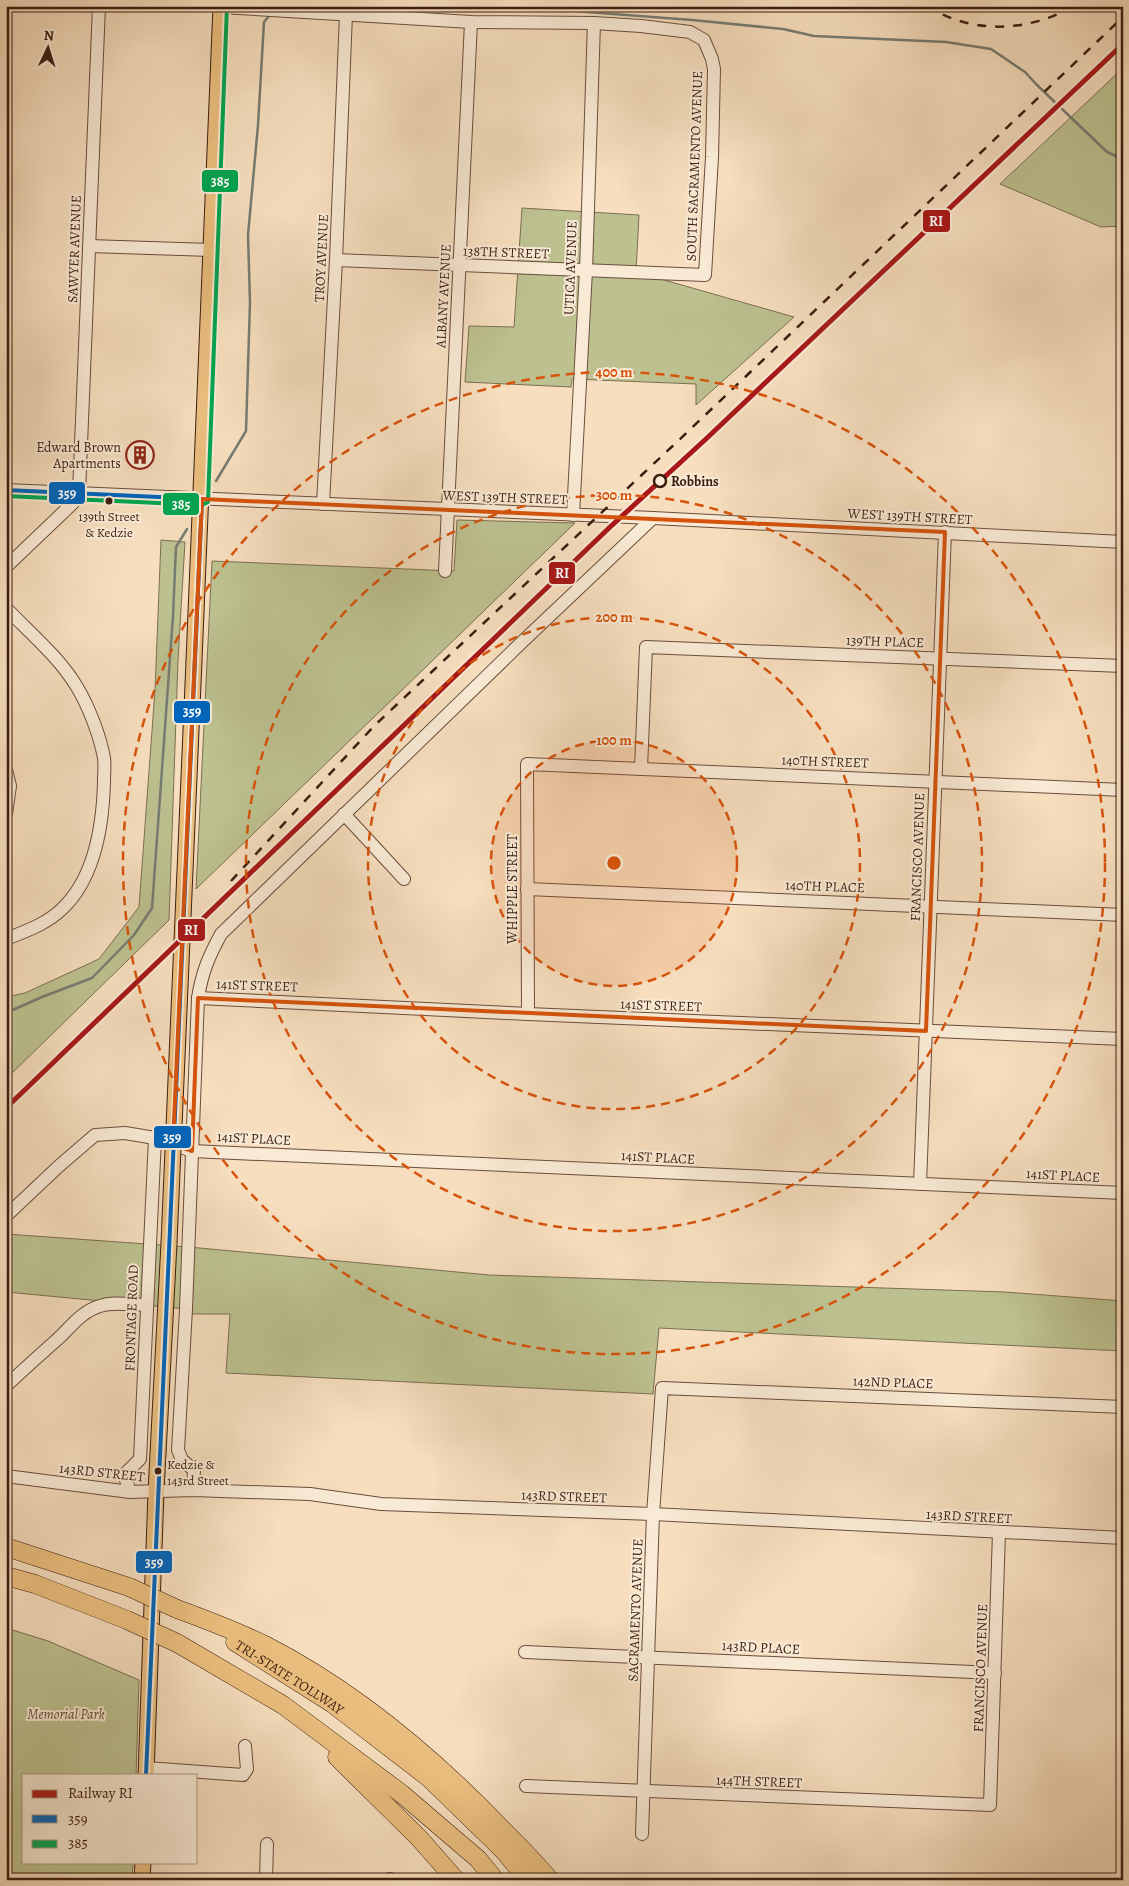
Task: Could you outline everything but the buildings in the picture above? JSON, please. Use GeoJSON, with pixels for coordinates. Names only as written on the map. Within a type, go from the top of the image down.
{"type":"FeatureCollection","features":[{"type":"Feature","properties":{"kind":"highway","name":"TRI-STATE TOLLWAY"},"geometry":{"type":"LineString","coordinates":[[6,1548],[129,1587],[177,1609],[233,1640],[333,1704],[429,1778],[503,1850],[528,1880]]}},
{"type":"Feature","properties":{"kind":"highway","name":"TRI-STATE TOLLWAY"},"geometry":{"type":"LineString","coordinates":[[6,1576],[34,1584],[127,1620],[177,1643],[283,1705],[402,1794],[478,1859],[495,1880]]}},
{"type":"Feature","properties":{"kind":"highway"},"geometry":{"type":"LineString","coordinates":[[177,1609],[265,1645],[319,1678],[367,1711],[427,1757],[464,1790],[550,1880]]}},
{"type":"Feature","properties":{"kind":"highway"},"geometry":{"type":"LineString","coordinates":[[283,1705],[420,1838],[456,1880]]}},
{"type":"Feature","properties":{"kind":"main road"},"geometry":{"type":"LineString","coordinates":[[146,1771],[156,1492],[202,499],[221,6],[214,6]]}},
{"type":"Feature","properties":{"kind":"main road"},"geometry":{"type":"LineString","coordinates":[[142,1880],[143,1864]]}},
{"type":"Feature","properties":{"kind":"street","name":"SAWYER AVENUE"},"geometry":{"type":"LineString","coordinates":[[78,493],[99,6]]}},
{"type":"Feature","properties":{"kind":"street"},"geometry":{"type":"LineString","coordinates":[[221,6],[470,22],[594,23]]}},
{"type":"Feature","properties":{"kind":"street","name":"TROY AVENUE"},"geometry":{"type":"LineString","coordinates":[[323,504],[336,260],[346,14]]}},
{"type":"Feature","properties":{"kind":"street","name":"ALBANY AVENUE"},"geometry":{"type":"LineString","coordinates":[[444,571],[470,22]]}},
{"type":"Feature","properties":{"kind":"street","name":"SOUTH SACRAMENTO AVENUE"},"geometry":{"type":"LineString","coordinates":[[594,23],[690,32],[704,40],[712,60],[714,87],[705,275]]}},
{"type":"Feature","properties":{"kind":"street","name":"UTICA AVENUE"},"geometry":{"type":"LineString","coordinates":[[573,515],[586,270],[594,23]]}},
{"type":"Feature","properties":{"kind":"street"},"geometry":{"type":"LineString","coordinates":[[89,246],[211,250]]}},
{"type":"Feature","properties":{"kind":"street","name":"138TH STREET"},"geometry":{"type":"LineString","coordinates":[[336,260],[705,275]]}},
{"type":"Feature","properties":{"kind":"street","name":"WEST 139TH STREET"},"geometry":{"type":"LineString","coordinates":[[6,490],[653,518],[1123,542]]}},
{"type":"Feature","properties":{"kind":"street"},"geometry":{"type":"LineString","coordinates":[[6,567],[12,554],[73,503],[78,493]]}},
{"type":"Feature","properties":{"kind":"street"},"geometry":{"type":"LineString","coordinates":[[193,1490],[194,1470],[182,1460],[178,1450],[186,1309],[198,998],[201,978],[206,963],[221,934],[528,636],[653,518]]}},
{"type":"Feature","properties":{"kind":"street","name":"FRANCISCO AVENUE"},"geometry":{"type":"LineString","coordinates":[[920,1184],[945,532]]}},
{"type":"Feature","properties":{"kind":"street"},"geometry":{"type":"LineString","coordinates":[[6,608],[56,659],[77,687],[98,734],[104,760],[103,800],[93,856],[80,886],[62,909],[39,926],[6,939]]}},
{"type":"Feature","properties":{"kind":"street","name":"139TH PLACE"},"geometry":{"type":"LineString","coordinates":[[641,769],[646,647],[1123,666]]}},
{"type":"Feature","properties":{"kind":"street","name":"140TH STREET"},"geometry":{"type":"LineString","coordinates":[[527,764],[1123,790]]}},
{"type":"Feature","properties":{"kind":"street","name":"WHIPPLE STREET"},"geometry":{"type":"LineString","coordinates":[[527,764],[528,1014]]}},
{"type":"Feature","properties":{"kind":"street"},"geometry":{"type":"LineString","coordinates":[[6,770],[10,786],[6,814]]}},
{"type":"Feature","properties":{"kind":"street"},"geometry":{"type":"LineString","coordinates":[[344,814],[404,879]]}},
{"type":"Feature","properties":{"kind":"street","name":"140TH PLACE"},"geometry":{"type":"LineString","coordinates":[[527,889],[1123,915]]}},
{"type":"Feature","properties":{"kind":"street","name":"141ST STREET"},"geometry":{"type":"LineString","coordinates":[[198,998],[1123,1039]]}},
{"type":"Feature","properties":{"kind":"street","name":"141ST PLACE"},"geometry":{"type":"LineString","coordinates":[[6,1216],[59,1166],[95,1136],[125,1133],[155,1138],[192,1151],[1123,1193]]}},
{"type":"Feature","properties":{"kind":"street","name":"FRONTAGE ROAD"},"geometry":{"type":"LineString","coordinates":[[130,1492],[126,1473],[140,1460],[155,1138]]}},
{"type":"Feature","properties":{"kind":"street"},"geometry":{"type":"LineString","coordinates":[[6,1386],[70,1328],[80,1316],[92,1309],[102,1305],[146,1305]]}},
{"type":"Feature","properties":{"kind":"street","name":"142ND PLACE"},"geometry":{"type":"LineString","coordinates":[[662,1388],[1123,1407]]}},
{"type":"Feature","properties":{"kind":"street","name":"SACRAMENTO AVENUE"},"geometry":{"type":"LineString","coordinates":[[642,1834],[653,1514],[662,1388]]}},
{"type":"Feature","properties":{"kind":"street","name":"143RD STREET"},"geometry":{"type":"LineString","coordinates":[[6,1476],[130,1492],[193,1490],[310,1494],[381,1504],[653,1514],[1123,1538]]}},
{"type":"Feature","properties":{"kind":"street","name":"FRANCISCO AVENUE"},"geometry":{"type":"LineString","coordinates":[[990,1805],[999,1532]]}},
{"type":"Feature","properties":{"kind":"street","name":"143RD PLACE"},"geometry":{"type":"LineString","coordinates":[[525,1652],[995,1673]]}},
{"type":"Feature","properties":{"kind":"street"},"geometry":{"type":"LineString","coordinates":[[146,1771],[243,1775],[246,1769],[245,1746]]}},
{"type":"Feature","properties":{"kind":"street","name":"144TH STREET"},"geometry":{"type":"LineString","coordinates":[[526,1786],[990,1805]]}},
{"type":"Feature","properties":{"kind":"street"},"geometry":{"type":"LineString","coordinates":[[266,1880],[267,1844]]}},
{"type":"Feature","properties":{"kind":"highlighted area"},"geometry":{"type":"Polygon","coordinates":[[[202,499],[945,532],[926,1031],[198,998],[192,1151],[173,1144],[202,499]]]}},
{"type":"Feature","properties":{"kind":"green space"},"geometry":{"type":"Polygon","coordinates":[[[1123,68],[1123,226],[1101,227],[1000,184],[1123,68]]]}},
{"type":"Feature","properties":{"kind":"green space"},"geometry":{"type":"Polygon","coordinates":[[[522,208],[639,215],[636,272],[794,317],[696,405],[696,384],[572,379],[571,387],[465,382],[469,326],[514,327],[522,208]]]}},
{"type":"Feature","properties":{"kind":"green space"},"geometry":{"type":"Polygon","coordinates":[[[457,520],[575,523],[196,889],[212,561],[454,571],[457,520]]]}},
{"type":"Feature","properties":{"kind":"green space"},"geometry":{"type":"Polygon","coordinates":[[[161,540],[185,542],[178,660],[169,920],[6,1079],[6,997],[25,993],[99,959],[139,907],[155,690],[161,540]]]}},
{"type":"Feature","properties":{"kind":"green space"},"geometry":{"type":"Polygon","coordinates":[[[6,1234],[189,1247],[489,1275],[1005,1292],[1123,1301],[1123,1351],[659,1328],[653,1394],[226,1373],[230,1314],[186,1314],[186,1309],[6,1292],[6,1234]]]}},
{"type":"Feature","properties":{"kind":"green space","name":"Memorial Park"},"geometry":{"type":"Polygon","coordinates":[[[6,1628],[48,1641],[139,1680],[136,1774],[22,1774],[22,1864],[133,1864],[132,1880],[6,1880],[6,1628]]]}},
{"type":"Feature","properties":{"kind":"waterway"},"geometry":{"type":"LineString","coordinates":[[508,6],[692,20],[783,29],[814,36],[946,42],[991,49],[1025,72],[1107,152],[1123,159]]}},
{"type":"Feature","properties":{"kind":"waterway"},"geometry":{"type":"LineString","coordinates":[[216,481],[246,431],[250,302],[248,235],[258,125],[264,22],[269,16]]}},
{"type":"Feature","properties":{"kind":"waterway"},"geometry":{"type":"LineString","coordinates":[[6,1013],[92,978],[134,935],[152,908],[173,616],[176,547],[187,529]]}},
{"type":"Feature","properties":{"kind":"railway"},"geometry":{"type":"LineString","coordinates":[[927,6],[963,22],[1000,27],[1038,21],[1074,6]]}},
{"type":"Feature","properties":{"kind":"railway"},"geometry":{"type":"LineString","coordinates":[[231,881],[374,726],[679,440],[1123,17]]}},
{"type":"Feature","properties":{"kind":"rail line","name":"RI"},"geometry":{"type":"LineString","coordinates":[[6,1108],[609,528],[707,438],[1123,44]]}},
{"type":"Feature","properties":{"kind":"transit line","name":"385"},"geometry":{"type":"LineString","coordinates":[[6,496],[202,505],[208,502],[227,6]]}},
{"type":"Feature","properties":{"kind":"transit line","name":"359"},"geometry":{"type":"LineString","coordinates":[[6,490],[202,499]]}},
{"type":"Feature","properties":{"kind":"transit line","name":"359"},"geometry":{"type":"LineString","coordinates":[[146,1774],[165,1296],[202,499]]}},
{"type":"Feature","properties":{"kind":"place","name":"Edward Brown Apartments"},"geometry":{"type":"Point","coordinates":[140,455]}},
{"type":"Feature","properties":{"kind":"place","name":"Robbins"},"geometry":{"type":"Point","coordinates":[660,481]}},
{"type":"Feature","properties":{"kind":"place","name":"139th Street & Kedzie"},"geometry":{"type":"Point","coordinates":[109,501]}},
{"type":"Feature","properties":{"kind":"place","name":"Kedzie & 143rd Street"},"geometry":{"type":"Point","coordinates":[158,1471]}}]}
